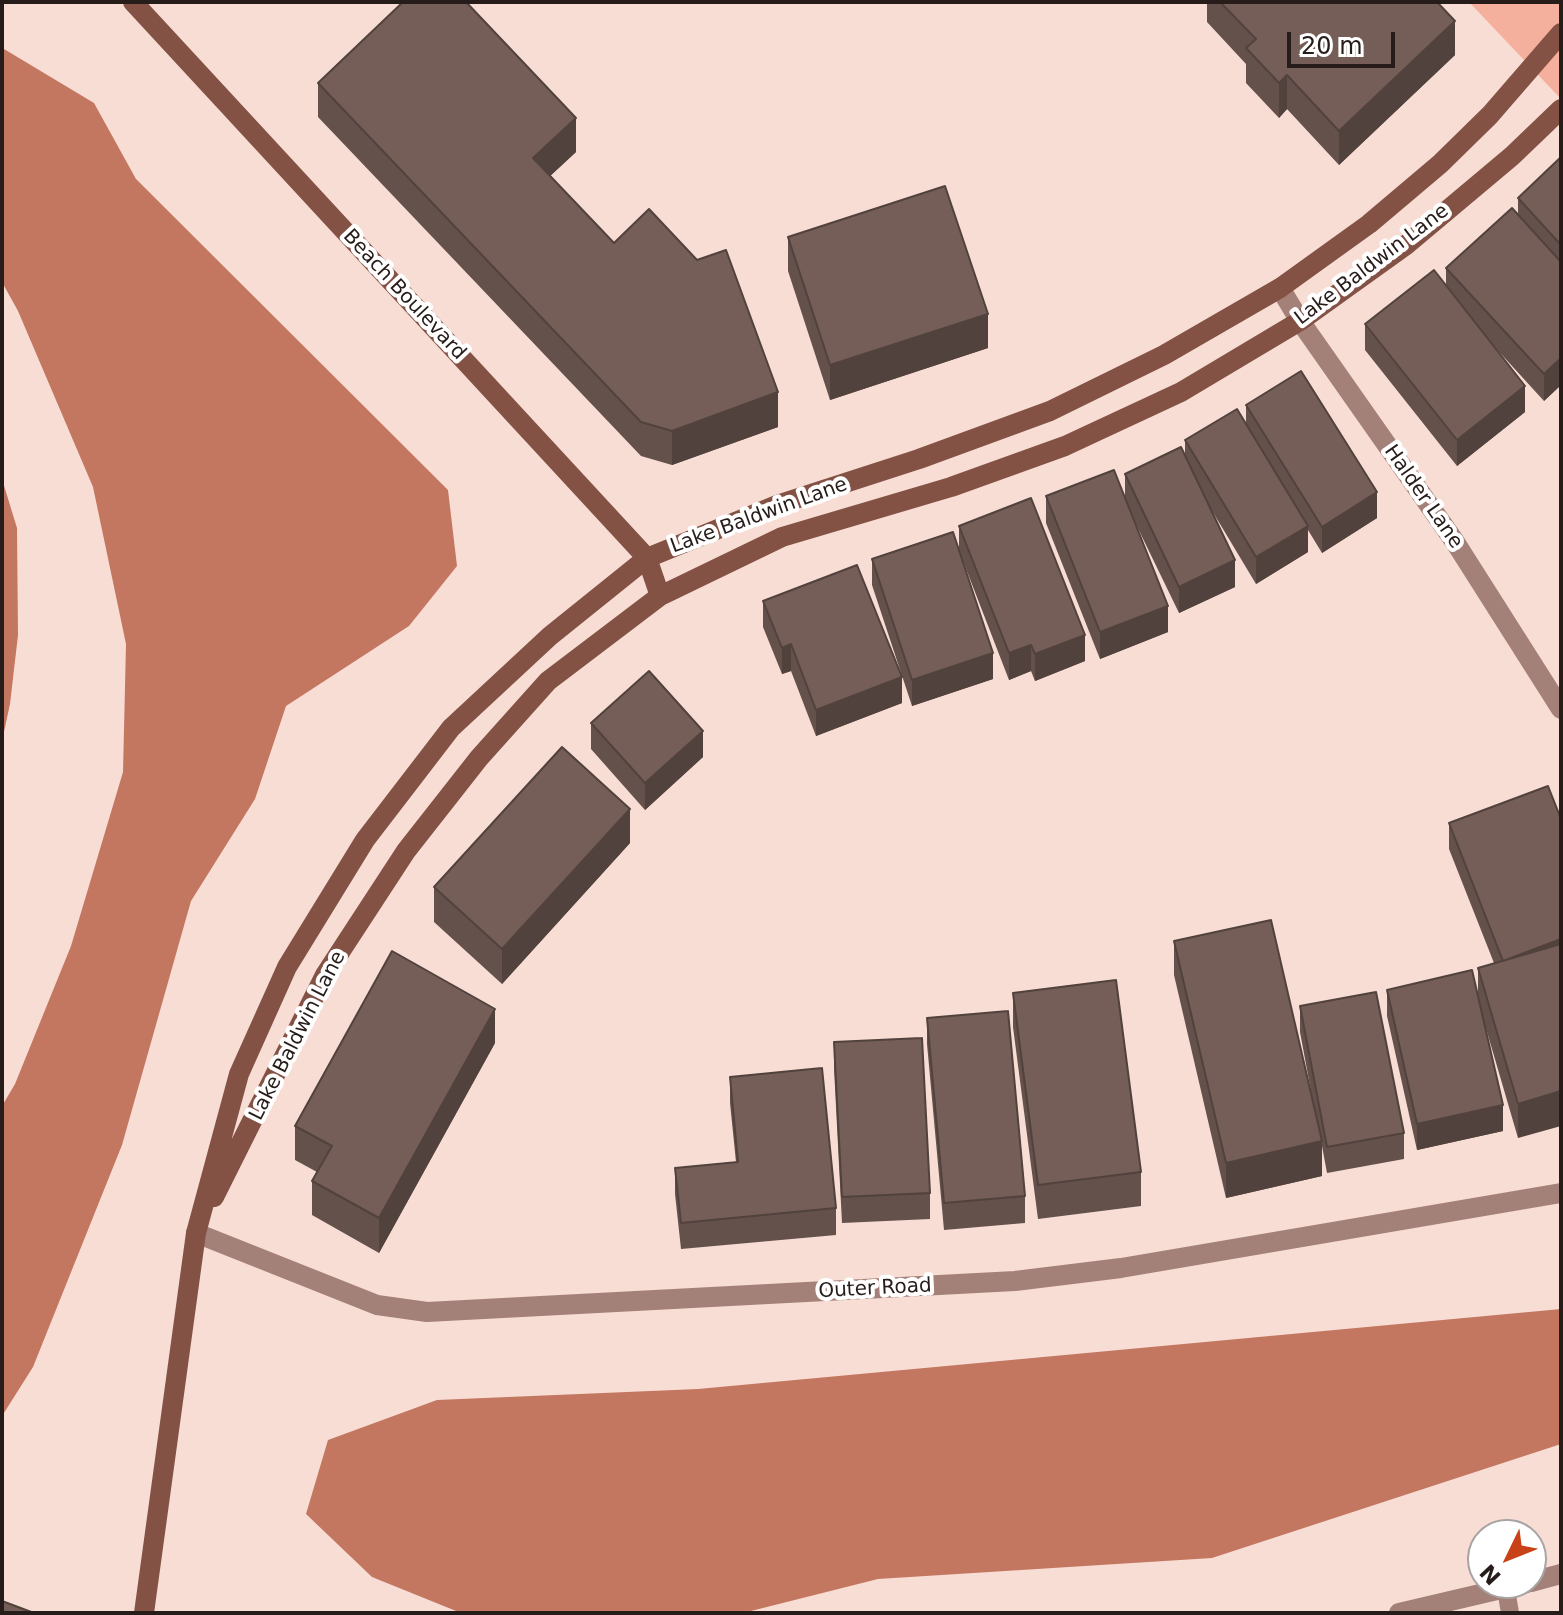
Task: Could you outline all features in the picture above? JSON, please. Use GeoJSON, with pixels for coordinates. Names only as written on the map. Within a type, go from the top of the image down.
{"type":"FeatureCollection","features":[{"type":"Feature","properties":{"kind":"street","name":"Beach Boulevard"},"geometry":{"type":"LineString","coordinates":[[133,2],[647,558],[660,596]]}},
{"type":"Feature","properties":{"kind":"street","name":"Lake Baldwin Lane"},"geometry":{"type":"LineString","coordinates":[[144,1613],[196,1233],[239,1074],[287,967],[365,840],[451,728],[550,636],[647,558],[777,505],[919,459],[1050,411],[1164,355],[1280,288],[1369,224],[1440,164],[1490,115],[1561,33]]}},
{"type":"Feature","properties":{"kind":"street","name":"Lake Baldwin Lane"},"geometry":{"type":"LineString","coordinates":[[196,1233],[325,975],[406,851],[479,758],[548,681],[660,596],[782,537],[951,487],[1065,446],[1181,392],[1300,321],[1406,245],[1512,156],[1561,109]]}},
{"type":"Feature","properties":{"kind":"street","name":"Halder Lane"},"geometry":{"type":"LineString","coordinates":[[1280,288],[1455,542],[1561,709]]}},
{"type":"Feature","properties":{"kind":"street","name":"Outer Road"},"geometry":{"type":"LineString","coordinates":[[196,1233],[377,1305],[427,1312],[1015,1281],[1121,1268],[1561,1193]]}},
{"type":"Feature","properties":{"kind":"street"},"geometry":{"type":"LineString","coordinates":[[1399,1613],[1467,1598]]}},
{"type":"Feature","properties":{"kind":"shaded area"},"geometry":{"type":"Polygon","coordinates":[[[1469,2],[1561,2],[1561,99],[1469,2]]]}},
{"type":"Feature","properties":{"kind":"shaded area"},"geometry":{"type":"Polygon","coordinates":[[[4,49],[94,103],[136,179],[448,490],[457,566],[409,626],[286,706],[255,799],[191,901],[122,1145],[33,1367],[2,1416],[2,1106],[15,1084],[71,946],[123,772],[126,644],[93,487],[18,311],[2,282],[4,49]]]}},
{"type":"Feature","properties":{"kind":"shaded area"},"geometry":{"type":"Polygon","coordinates":[[[2,479],[17,528],[18,635],[2,741],[2,479]]]}},
{"type":"Feature","properties":{"kind":"shaded area"},"geometry":{"type":"Polygon","coordinates":[[[1561,1309],[1561,1444],[1212,1558],[878,1579],[743,1613],[461,1613],[372,1577],[306,1514],[328,1440],[437,1400],[698,1389],[1561,1309]]]}},
{"type":"Feature","properties":{"kind":"building"},"geometry":{"type":"Polygon","coordinates":[[[403,2],[466,2],[576,118],[533,158],[614,243],[649,209],[697,260],[726,250],[778,392],[672,431],[641,422],[318,83],[403,2]]]}},
{"type":"Feature","properties":{"kind":"building"},"geometry":{"type":"Polygon","coordinates":[[[1220,2],[1437,2],[1455,21],[1339,131],[1287,75],[1279,83],[1246,48],[1256,39],[1220,2]]]}},
{"type":"Feature","properties":{"kind":"building"},"geometry":{"type":"Polygon","coordinates":[[[1561,157],[1561,245],[1518,198],[1561,157]]]}},
{"type":"Feature","properties":{"kind":"building"},"geometry":{"type":"Polygon","coordinates":[[[945,186],[988,314],[830,365],[788,237],[945,186]]]}},
{"type":"Feature","properties":{"kind":"building"},"geometry":{"type":"Polygon","coordinates":[[[1512,208],[1561,262],[1561,358],[1544,374],[1446,268],[1512,208]]]}},
{"type":"Feature","properties":{"kind":"building"},"geometry":{"type":"Polygon","coordinates":[[[1434,270],[1525,386],[1457,440],[1365,324],[1434,270]]]}},
{"type":"Feature","properties":{"kind":"building"},"geometry":{"type":"Polygon","coordinates":[[[1301,371],[1377,492],[1322,527],[1246,405],[1301,371]]]}},
{"type":"Feature","properties":{"kind":"building"},"geometry":{"type":"Polygon","coordinates":[[[1237,409],[1308,526],[1256,557],[1185,440],[1237,409]]]}},
{"type":"Feature","properties":{"kind":"building"},"geometry":{"type":"Polygon","coordinates":[[[1181,447],[1235,560],[1179,587],[1125,474],[1181,447]]]}},
{"type":"Feature","properties":{"kind":"building"},"geometry":{"type":"Polygon","coordinates":[[[1114,470],[1168,606],[1100,632],[1046,496],[1114,470]]]}},
{"type":"Feature","properties":{"kind":"building"},"geometry":{"type":"Polygon","coordinates":[[[1031,498],[1085,635],[1035,654],[1031,645],[1009,653],[959,526],[1031,498]]]}},
{"type":"Feature","properties":{"kind":"building"},"geometry":{"type":"Polygon","coordinates":[[[953,532],[993,653],[912,680],[872,559],[953,532]]]}},
{"type":"Feature","properties":{"kind":"building"},"geometry":{"type":"Polygon","coordinates":[[[857,565],[902,677],[816,710],[791,644],[782,648],[763,601],[857,565]]]}},
{"type":"Feature","properties":{"kind":"building"},"geometry":{"type":"Polygon","coordinates":[[[649,671],[703,731],[645,783],[591,723],[649,671]]]}},
{"type":"Feature","properties":{"kind":"building"},"geometry":{"type":"Polygon","coordinates":[[[562,747],[630,809],[502,949],[434,887],[562,747]]]}},
{"type":"Feature","properties":{"kind":"building"},"geometry":{"type":"Polygon","coordinates":[[[1548,786],[1561,819],[1561,939],[1503,961],[1449,823],[1548,786]]]}},
{"type":"Feature","properties":{"kind":"building"},"geometry":{"type":"Polygon","coordinates":[[[1271,920],[1322,1141],[1226,1163],[1174,941],[1271,920]]]}},
{"type":"Feature","properties":{"kind":"building"},"geometry":{"type":"Polygon","coordinates":[[[1561,944],[1561,1091],[1518,1104],[1478,968],[1561,944]]]}},
{"type":"Feature","properties":{"kind":"building"},"geometry":{"type":"Polygon","coordinates":[[[392,951],[495,1009],[379,1218],[312,1181],[332,1146],[295,1126],[392,951]]]}},
{"type":"Feature","properties":{"kind":"building"},"geometry":{"type":"Polygon","coordinates":[[[1472,970],[1503,1105],[1417,1124],[1387,990],[1472,970]]]}},
{"type":"Feature","properties":{"kind":"building"},"geometry":{"type":"Polygon","coordinates":[[[1116,980],[1141,1172],[1038,1185],[1013,993],[1116,980]]]}},
{"type":"Feature","properties":{"kind":"building"},"geometry":{"type":"Polygon","coordinates":[[[1376,992],[1404,1133],[1327,1147],[1300,1006],[1376,992]]]}},
{"type":"Feature","properties":{"kind":"building"},"geometry":{"type":"Polygon","coordinates":[[[1008,1011],[1025,1196],[944,1203],[927,1018],[1008,1011]]]}},
{"type":"Feature","properties":{"kind":"building"},"geometry":{"type":"Polygon","coordinates":[[[922,1038],[930,1193],[842,1197],[834,1042],[922,1038]]]}},
{"type":"Feature","properties":{"kind":"building"},"geometry":{"type":"Polygon","coordinates":[[[822,1068],[836,1208],[681,1223],[675,1168],[738,1162],[730,1077],[822,1068]]]}},
{"type":"Feature","properties":{"kind":"building"},"geometry":{"type":"Polygon","coordinates":[[[2,1601],[34,1613],[2,1613],[2,1601]]]}}]}
